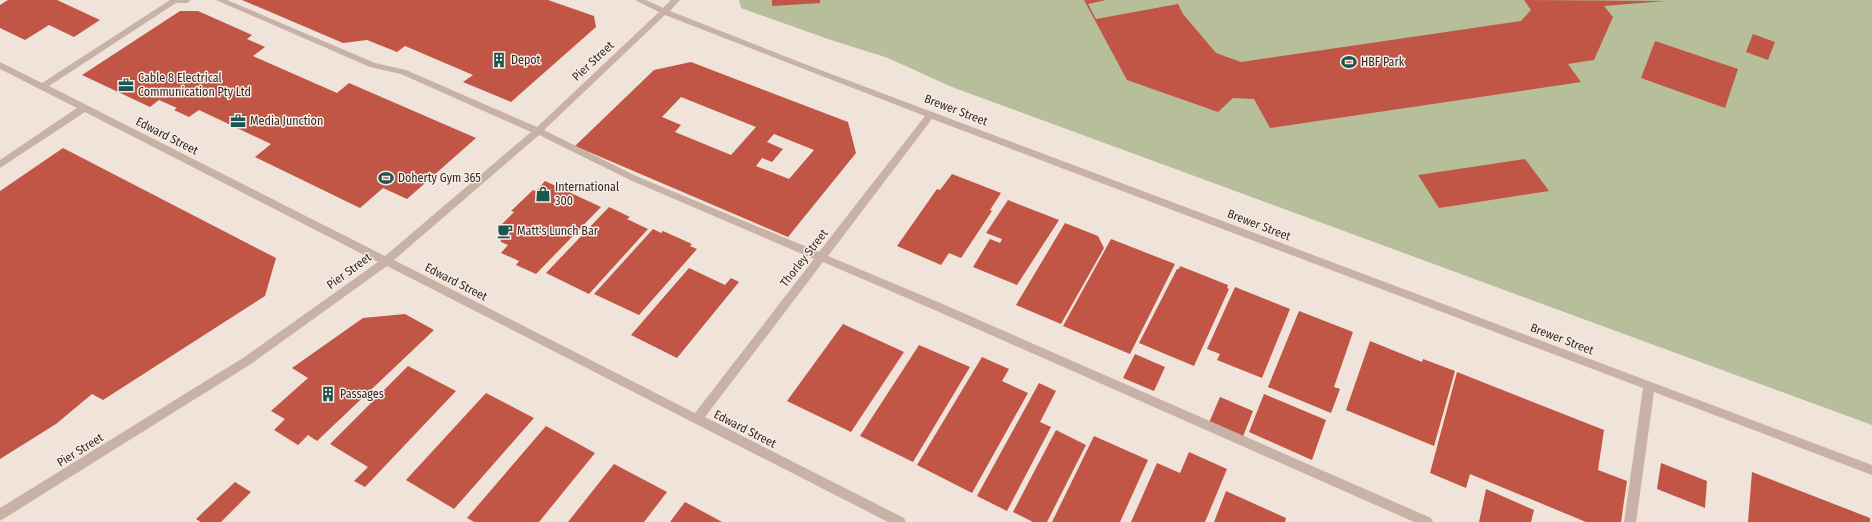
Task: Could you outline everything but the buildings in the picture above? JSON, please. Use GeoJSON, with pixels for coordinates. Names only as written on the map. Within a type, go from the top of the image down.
{"type":"FeatureCollection","features":[{"type":"Feature","properties":{"kind":"street"},"geometry":{"type":"LineString","coordinates":[[42,87],[174,1],[187,0]]}},
{"type":"Feature","properties":{"kind":"street"},"geometry":{"type":"LineString","coordinates":[[220,0],[373,65],[403,72],[538,131],[633,178],[821,257],[1427,522]]}},
{"type":"Feature","properties":{"kind":"street","name":"Brewer Street"},"geometry":{"type":"LineString","coordinates":[[639,0],[684,20],[1872,470]]}},
{"type":"Feature","properties":{"kind":"street","name":"Pier Street"},"geometry":{"type":"LineString","coordinates":[[0,515],[248,361],[386,261],[538,131],[676,0]]}},
{"type":"Feature","properties":{"kind":"street","name":"Edward Street"},"geometry":{"type":"LineString","coordinates":[[0,66],[900,522]]}},
{"type":"Feature","properties":{"kind":"street"},"geometry":{"type":"LineString","coordinates":[[0,165],[84,108]]}},
{"type":"Feature","properties":{"kind":"street","name":"Thorley Street"},"geometry":{"type":"LineString","coordinates":[[697,419],[931,114]]}},
{"type":"Feature","properties":{"kind":"street"},"geometry":{"type":"LineString","coordinates":[[1630,522],[1649,386]]}},
{"type":"Feature","properties":{"kind":"green space"},"geometry":{"type":"Polygon","coordinates":[[[739,0],[1872,0],[1872,425],[952,87],[888,58],[828,39],[741,8],[739,0]]]}},
{"type":"Feature","properties":{"kind":"place","name":"Depot"},"geometry":{"type":"Point","coordinates":[499,60]}},
{"type":"Feature","properties":{"kind":"place","name":"HBF Park"},"geometry":{"type":"Point","coordinates":[1349,62]}},
{"type":"Feature","properties":{"kind":"place","name":"Cable 8 Electrical Communication Pty Ltd"},"geometry":{"type":"Point","coordinates":[126,85]}},
{"type":"Feature","properties":{"kind":"place","name":"Media Junction"},"geometry":{"type":"Point","coordinates":[238,121]}},
{"type":"Feature","properties":{"kind":"place","name":"Doherty Gym 365"},"geometry":{"type":"Point","coordinates":[386,178]}},
{"type":"Feature","properties":{"kind":"place","name":"International 300"},"geometry":{"type":"Point","coordinates":[543,194]}},
{"type":"Feature","properties":{"kind":"place","name":"Matt's Lunch Bar"},"geometry":{"type":"Point","coordinates":[505,231]}},
{"type":"Feature","properties":{"kind":"place","name":"Passages"},"geometry":{"type":"Point","coordinates":[328,394]}}]}
